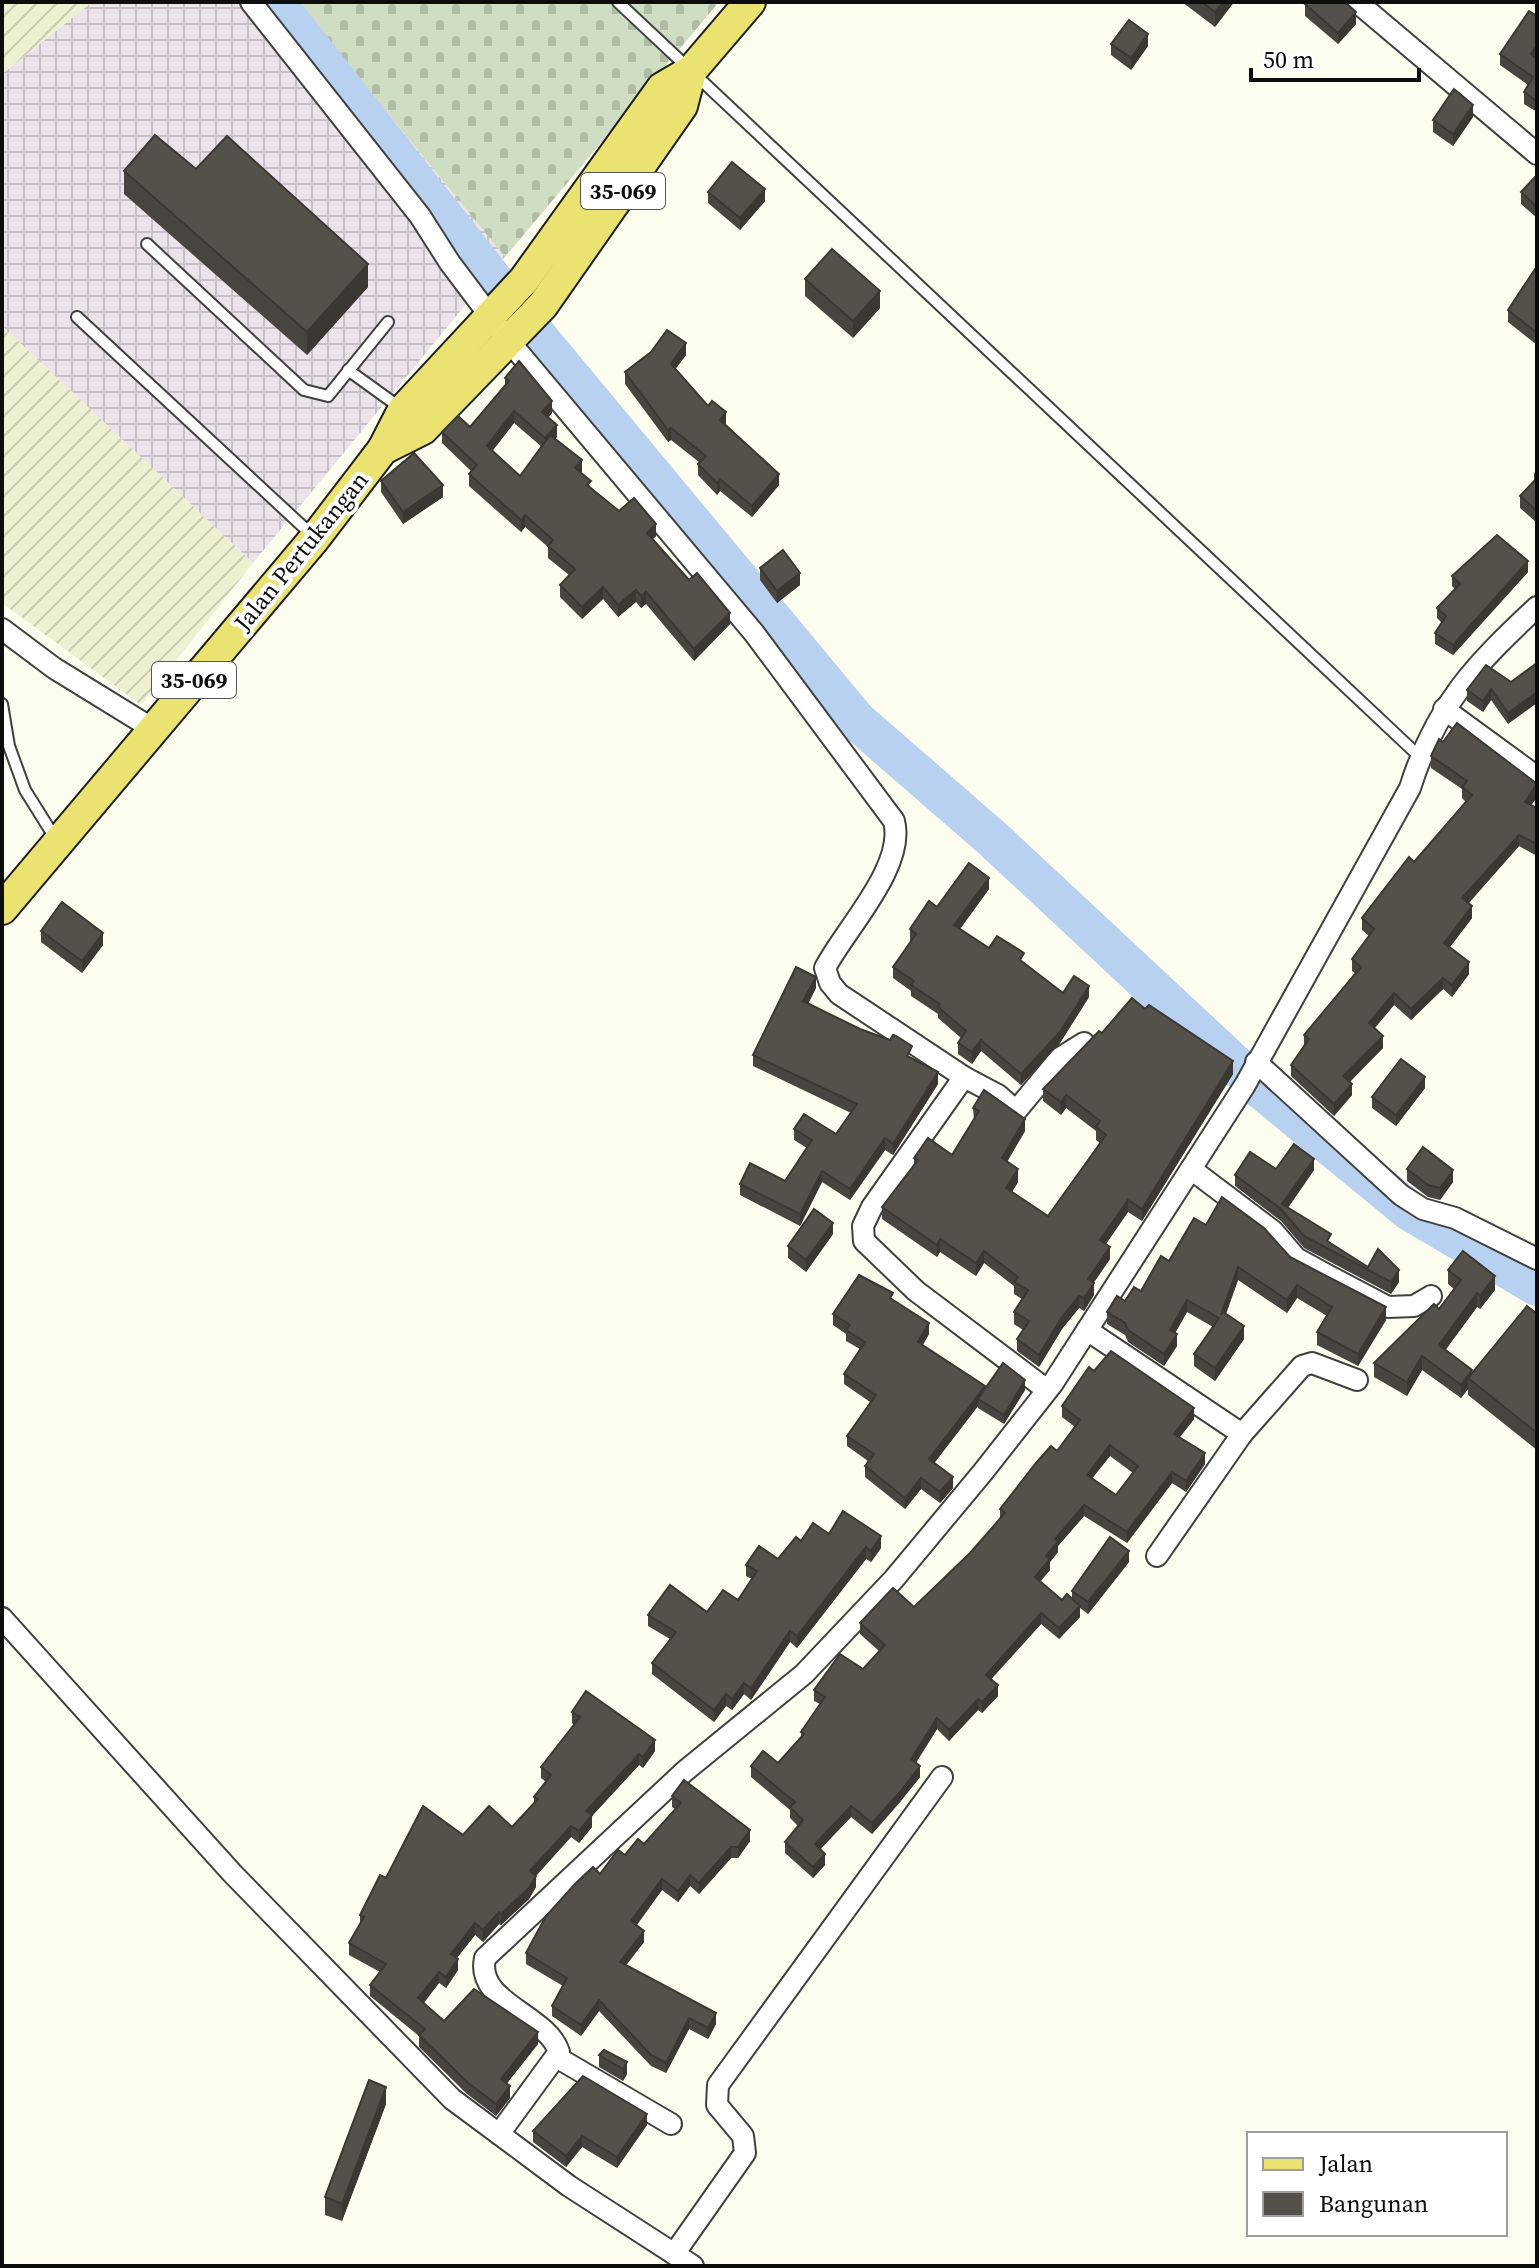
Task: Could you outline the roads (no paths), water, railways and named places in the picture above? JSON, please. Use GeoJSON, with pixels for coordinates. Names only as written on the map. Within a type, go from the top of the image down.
{"type":"FeatureCollection","features":[{"type":"Feature","properties":{"kind":"main road","name":"35-069"},"geometry":{"type":"LineString","coordinates":[[691,71],[750,2]]}},
{"type":"Feature","properties":{"kind":"main road","name":"Jalan Pertukangan"},"geometry":{"type":"LineString","coordinates":[[383,449],[423,429],[505,322],[524,280],[662,88],[691,71]]}},
{"type":"Feature","properties":{"kind":"main road","name":"Jalan Pertukangan"},"geometry":{"type":"LineString","coordinates":[[2,909],[315,538],[383,449],[403,410],[505,322],[543,305],[682,106],[691,71]]}},
{"type":"Feature","properties":{"kind":"street"},"geometry":{"type":"LineString","coordinates":[[251,2],[420,216],[450,263],[505,322],[754,633],[894,821],[898,838],[889,867],[825,968],[830,983],[839,994],[964,1077],[998,1095],[1016,1111],[1060,1058],[1084,1043]]}},
{"type":"Feature","properties":{"kind":"street"},"geometry":{"type":"LineString","coordinates":[[1357,2],[1537,154]]}},
{"type":"Feature","properties":{"kind":"street"},"geometry":{"type":"LineString","coordinates":[[499,2134],[558,2058],[554,2037],[489,1986],[482,1972],[485,1958],[685,1771],[804,1674],[894,1579],[1047,1390],[1250,1074],[1410,788],[1420,757],[1444,709],[1478,661],[1537,607]]}},
{"type":"Feature","properties":{"kind":"street"},"geometry":{"type":"LineString","coordinates":[[2,629],[54,668],[153,729]]}},
{"type":"Feature","properties":{"kind":"street"},"geometry":{"type":"LineString","coordinates":[[1444,709],[1537,777]]}},
{"type":"Feature","properties":{"kind":"street"},"geometry":{"type":"LineString","coordinates":[[1250,1074],[1401,1195],[1423,1209],[1455,1218],[1537,1259]]}},
{"type":"Feature","properties":{"kind":"street"},"geometry":{"type":"LineString","coordinates":[[964,1077],[872,1207],[863,1226],[864,1241],[916,1291],[1047,1390]]}},
{"type":"Feature","properties":{"kind":"street"},"geometry":{"type":"LineString","coordinates":[[1191,1169],[1273,1231],[1296,1258],[1329,1276],[1388,1307],[1414,1306],[1431,1296]]}},
{"type":"Feature","properties":{"kind":"street"},"geometry":{"type":"LineString","coordinates":[[1087,1330],[1242,1434]]}},
{"type":"Feature","properties":{"kind":"street"},"geometry":{"type":"LineString","coordinates":[[1157,1556],[1242,1434],[1302,1366],[1312,1363],[1357,1380]]}},
{"type":"Feature","properties":{"kind":"street"},"geometry":{"type":"LineString","coordinates":[[2,1618],[232,1873],[452,2099],[569,2186],[693,2266]]}},
{"type":"Feature","properties":{"kind":"street"},"geometry":{"type":"LineString","coordinates":[[674,2254],[745,2153],[743,2136],[717,2105],[718,2085],[942,1777]]}},
{"type":"Feature","properties":{"kind":"street"},"geometry":{"type":"LineString","coordinates":[[558,2058],[671,2124]]}},
{"type":"Feature","properties":{"kind":"lane"},"geometry":{"type":"LineString","coordinates":[[618,2],[1420,757]]}},
{"type":"Feature","properties":{"kind":"lane"},"geometry":{"type":"LineString","coordinates":[[147,244],[304,390],[328,396],[388,322]]}},
{"type":"Feature","properties":{"kind":"lane"},"geometry":{"type":"LineString","coordinates":[[77,317],[315,538]]}},
{"type":"Feature","properties":{"kind":"lane"},"geometry":{"type":"LineString","coordinates":[[348,370],[403,410]]}},
{"type":"Feature","properties":{"kind":"lane"},"geometry":{"type":"LineString","coordinates":[[2,704],[9,746],[25,790],[58,844]]}},
{"type":"Feature","properties":{"kind":"waterway"},"geometry":{"type":"LineString","coordinates":[[275,2],[541,341],[856,720],[994,840],[1261,1089],[1410,1211],[1537,1286]]}}]}
